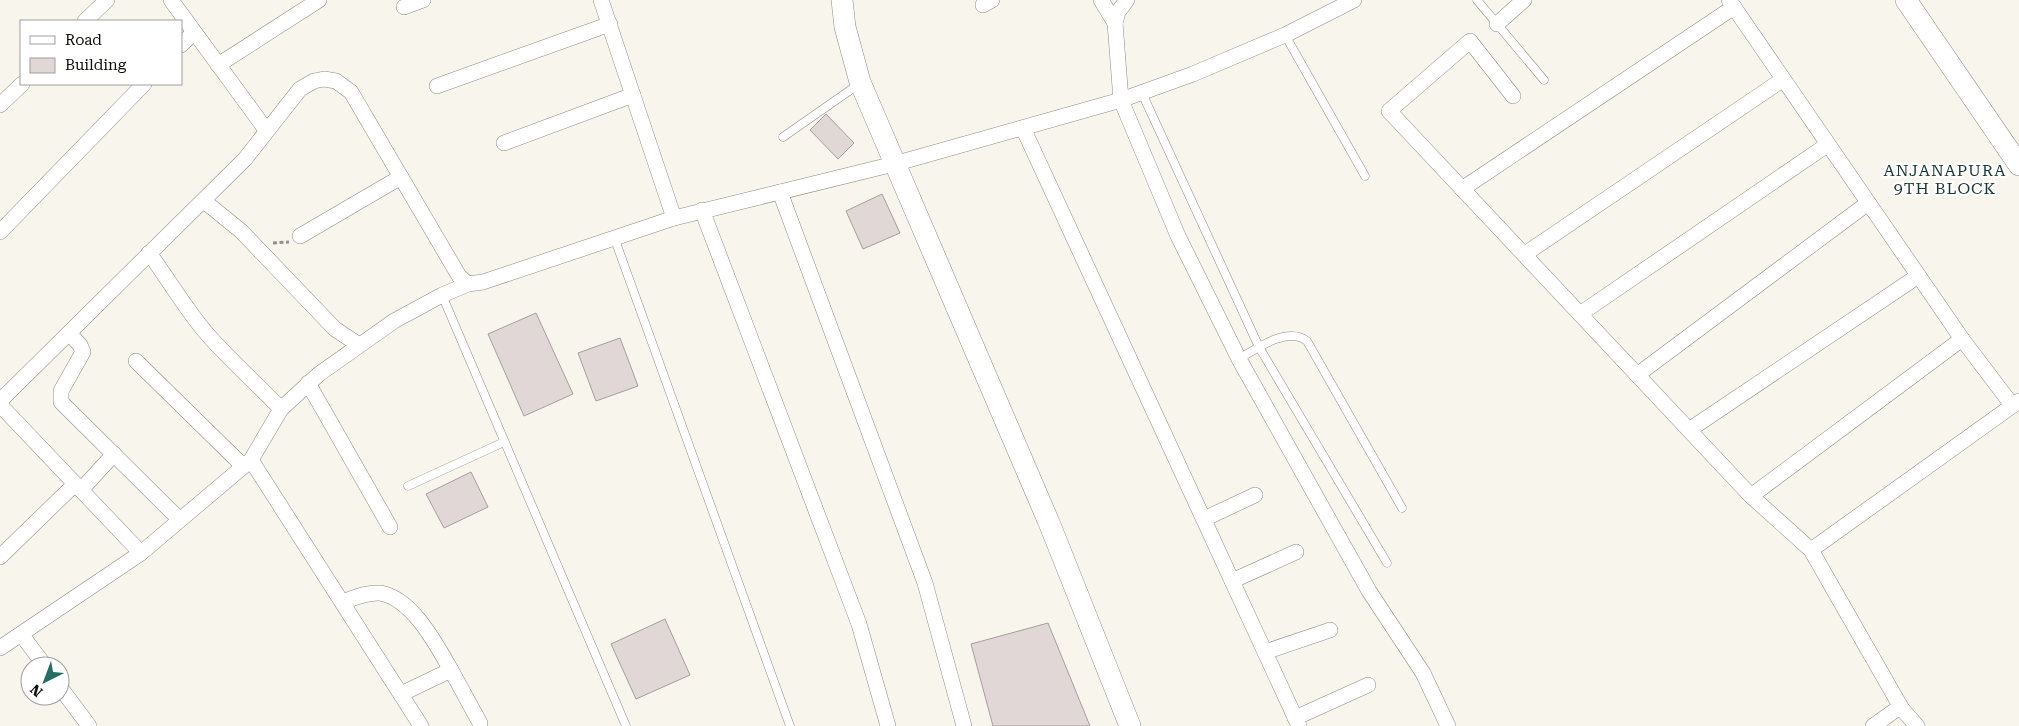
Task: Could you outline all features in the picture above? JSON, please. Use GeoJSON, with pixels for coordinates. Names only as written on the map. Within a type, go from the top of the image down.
{"type":"FeatureCollection","features":[{"type":"Feature","properties":{"kind":"street"},"geometry":{"type":"LineString","coordinates":[[86,20],[107,0]]}},
{"type":"Feature","properties":{"kind":"street"},"geometry":{"type":"LineString","coordinates":[[171,0],[266,130]]}},
{"type":"Feature","properties":{"kind":"street"},"geometry":{"type":"LineString","coordinates":[[218,65],[319,0]]}},
{"type":"Feature","properties":{"kind":"street"},"geometry":{"type":"LineString","coordinates":[[404,7],[423,0]]}},
{"type":"Feature","properties":{"kind":"street"},"geometry":{"type":"LineString","coordinates":[[601,0],[674,218]]}},
{"type":"Feature","properties":{"kind":"street"},"geometry":{"type":"LineString","coordinates":[[842,0],[844,27],[860,82],[1050,525],[1130,726]]}},
{"type":"Feature","properties":{"kind":"street"},"geometry":{"type":"LineString","coordinates":[[1101,0],[1115,23]]}},
{"type":"Feature","properties":{"kind":"street"},"geometry":{"type":"LineString","coordinates":[[1127,0],[1118,12],[1115,23],[1121,100],[1178,236],[1239,359],[1369,591],[1423,673],[1448,726]]}},
{"type":"Feature","properties":{"kind":"street"},"geometry":{"type":"LineString","coordinates":[[0,648],[140,553],[180,519],[246,462],[281,409],[308,384],[394,321],[442,295],[468,284],[483,282],[614,236],[674,218],[894,164],[1121,100],[1140,91],[1193,74],[1285,35],[1354,0]]}},
{"type":"Feature","properties":{"kind":"street"},"geometry":{"type":"LineString","coordinates":[[1498,24],[1524,0]]}},
{"type":"Feature","properties":{"kind":"street"},"geometry":{"type":"LineString","coordinates":[[1906,0],[2019,165]]}},
{"type":"Feature","properties":{"kind":"street"},"geometry":{"type":"LineString","coordinates":[[1462,189],[1732,4],[1782,80],[1962,339],[2015,403],[1811,550]]}},
{"type":"Feature","properties":{"kind":"street"},"geometry":{"type":"LineString","coordinates":[[437,86],[610,24]]}},
{"type":"Feature","properties":{"kind":"street"},"geometry":{"type":"LineString","coordinates":[[182,44],[194,32]]}},
{"type":"Feature","properties":{"kind":"street"},"geometry":{"type":"LineString","coordinates":[[1513,96],[1470,41],[1389,111],[1751,496],[1811,550],[1902,709],[1917,726]]}},
{"type":"Feature","properties":{"kind":"street"},"geometry":{"type":"LineString","coordinates":[[0,402],[204,201],[245,159],[300,89],[314,81],[324,79],[336,81],[351,92],[459,276],[468,284]]}},
{"type":"Feature","properties":{"kind":"street"},"geometry":{"type":"LineString","coordinates":[[1525,254],[1782,80]]}},
{"type":"Feature","properties":{"kind":"street"},"geometry":{"type":"LineString","coordinates":[[0,105],[21,85]]}},
{"type":"Feature","properties":{"kind":"street"},"geometry":{"type":"LineString","coordinates":[[0,232],[143,85]]}},
{"type":"Feature","properties":{"kind":"street"},"geometry":{"type":"LineString","coordinates":[[504,143],[634,95]]}},
{"type":"Feature","properties":{"kind":"street"},"geometry":{"type":"LineString","coordinates":[[1023,128],[1297,722],[1368,685]]}},
{"type":"Feature","properties":{"kind":"street"},"geometry":{"type":"LineString","coordinates":[[1580,314],[1827,145]]}},
{"type":"Feature","properties":{"kind":"street"},"geometry":{"type":"LineString","coordinates":[[300,236],[401,177]]}},
{"type":"Feature","properties":{"kind":"street"},"geometry":{"type":"LineString","coordinates":[[780,192],[925,583],[964,726]]}},
{"type":"Feature","properties":{"kind":"street"},"geometry":{"type":"LineString","coordinates":[[204,201],[251,242],[335,329],[359,345]]}},
{"type":"Feature","properties":{"kind":"street"},"geometry":{"type":"LineString","coordinates":[[1637,375],[1868,203]]}},
{"type":"Feature","properties":{"kind":"street"},"geometry":{"type":"LineString","coordinates":[[702,210],[859,624],[888,726]]}},
{"type":"Feature","properties":{"kind":"street"},"geometry":{"type":"LineString","coordinates":[[150,253],[188,311],[208,336],[281,409]]}},
{"type":"Feature","properties":{"kind":"street"},"geometry":{"type":"LineString","coordinates":[[1689,430],[1918,276]]}},
{"type":"Feature","properties":{"kind":"street"},"geometry":{"type":"LineString","coordinates":[[69,333],[80,345],[83,352],[61,391],[61,402],[180,519]]}},
{"type":"Feature","properties":{"kind":"street"},"geometry":{"type":"LineString","coordinates":[[1751,496],[1962,339]]}},
{"type":"Feature","properties":{"kind":"street"},"geometry":{"type":"LineString","coordinates":[[136,361],[246,462],[342,602],[421,726]]}},
{"type":"Feature","properties":{"kind":"street"},"geometry":{"type":"LineString","coordinates":[[308,384],[390,527]]}},
{"type":"Feature","properties":{"kind":"street"},"geometry":{"type":"LineString","coordinates":[[0,406],[140,553]]}},
{"type":"Feature","properties":{"kind":"street"},"geometry":{"type":"LineString","coordinates":[[0,557],[114,454]]}},
{"type":"Feature","properties":{"kind":"street"},"geometry":{"type":"LineString","coordinates":[[1204,520],[1255,495]]}},
{"type":"Feature","properties":{"kind":"street"},"geometry":{"type":"LineString","coordinates":[[1232,581],[1296,552]]}},
{"type":"Feature","properties":{"kind":"street"},"geometry":{"type":"LineString","coordinates":[[342,602],[364,594],[379,593],[397,599],[428,631],[480,723]]}},
{"type":"Feature","properties":{"kind":"street"},"geometry":{"type":"LineString","coordinates":[[1265,652],[1330,630]]}},
{"type":"Feature","properties":{"kind":"street"},"geometry":{"type":"LineString","coordinates":[[21,634],[37,656]]}},
{"type":"Feature","properties":{"kind":"street"},"geometry":{"type":"LineString","coordinates":[[401,694],[451,670]]}},
{"type":"Feature","properties":{"kind":"street"},"geometry":{"type":"LineString","coordinates":[[70,700],[89,726]]}},
{"type":"Feature","properties":{"kind":"street"},"geometry":{"type":"LineString","coordinates":[[1874,726],[1897,709],[1902,709]]}},
{"type":"Feature","properties":{"kind":"lane"},"geometry":{"type":"LineString","coordinates":[[1477,0],[1544,80]]}},
{"type":"Feature","properties":{"kind":"lane"},"geometry":{"type":"LineString","coordinates":[[1285,35],[1365,176]]}},
{"type":"Feature","properties":{"kind":"lane"},"geometry":{"type":"LineString","coordinates":[[783,138],[860,82]]}},
{"type":"Feature","properties":{"kind":"lane"},"geometry":{"type":"LineString","coordinates":[[1140,91],[1259,347],[1387,563]]}},
{"type":"Feature","properties":{"kind":"lane"},"geometry":{"type":"LineString","coordinates":[[614,236],[790,726]]}},
{"type":"Feature","properties":{"kind":"lane"},"geometry":{"type":"LineString","coordinates":[[442,295],[626,726]]}},
{"type":"Feature","properties":{"kind":"lane"},"geometry":{"type":"LineString","coordinates":[[1239,359],[1259,347],[1290,334],[1301,336],[1306,341],[1402,508]]}},
{"type":"Feature","properties":{"kind":"lane"},"geometry":{"type":"LineString","coordinates":[[408,486],[504,442]]}},
{"type":"Feature","properties":{"kind":"path"},"geometry":{"type":"LineString","coordinates":[[251,242],[263,240],[274,244],[289,242],[300,236]]}},
{"type":"Feature","properties":{"kind":"building"},"geometry":{"type":"Polygon","coordinates":[[[826,114],[854,143],[838,159],[810,130],[826,114]]]}},
{"type":"Feature","properties":{"kind":"building"},"geometry":{"type":"Polygon","coordinates":[[[882,194],[900,233],[863,249],[846,211],[882,194]]]}},
{"type":"Feature","properties":{"kind":"building"},"geometry":{"type":"Polygon","coordinates":[[[536,313],[573,394],[524,416],[488,334],[536,313]]]}},
{"type":"Feature","properties":{"kind":"building"},"geometry":{"type":"Polygon","coordinates":[[[620,338],[638,386],[596,401],[578,353],[620,338]]]}},
{"type":"Feature","properties":{"kind":"building"},"geometry":{"type":"Polygon","coordinates":[[[471,472],[488,507],[444,528],[426,494],[471,472]]]}},
{"type":"Feature","properties":{"kind":"building"},"geometry":{"type":"Polygon","coordinates":[[[665,619],[690,675],[636,699],[611,644],[665,619]]]}},
{"type":"Feature","properties":{"kind":"building"},"geometry":{"type":"Polygon","coordinates":[[[1048,623],[1090,726],[993,726],[971,644],[1048,623]]]}},
{"type":"Feature","properties":{"kind":"district","name":"ANJANAPURA 9TH BLOCK"},"geometry":{"type":"Point","coordinates":[1945,179]}}]}
